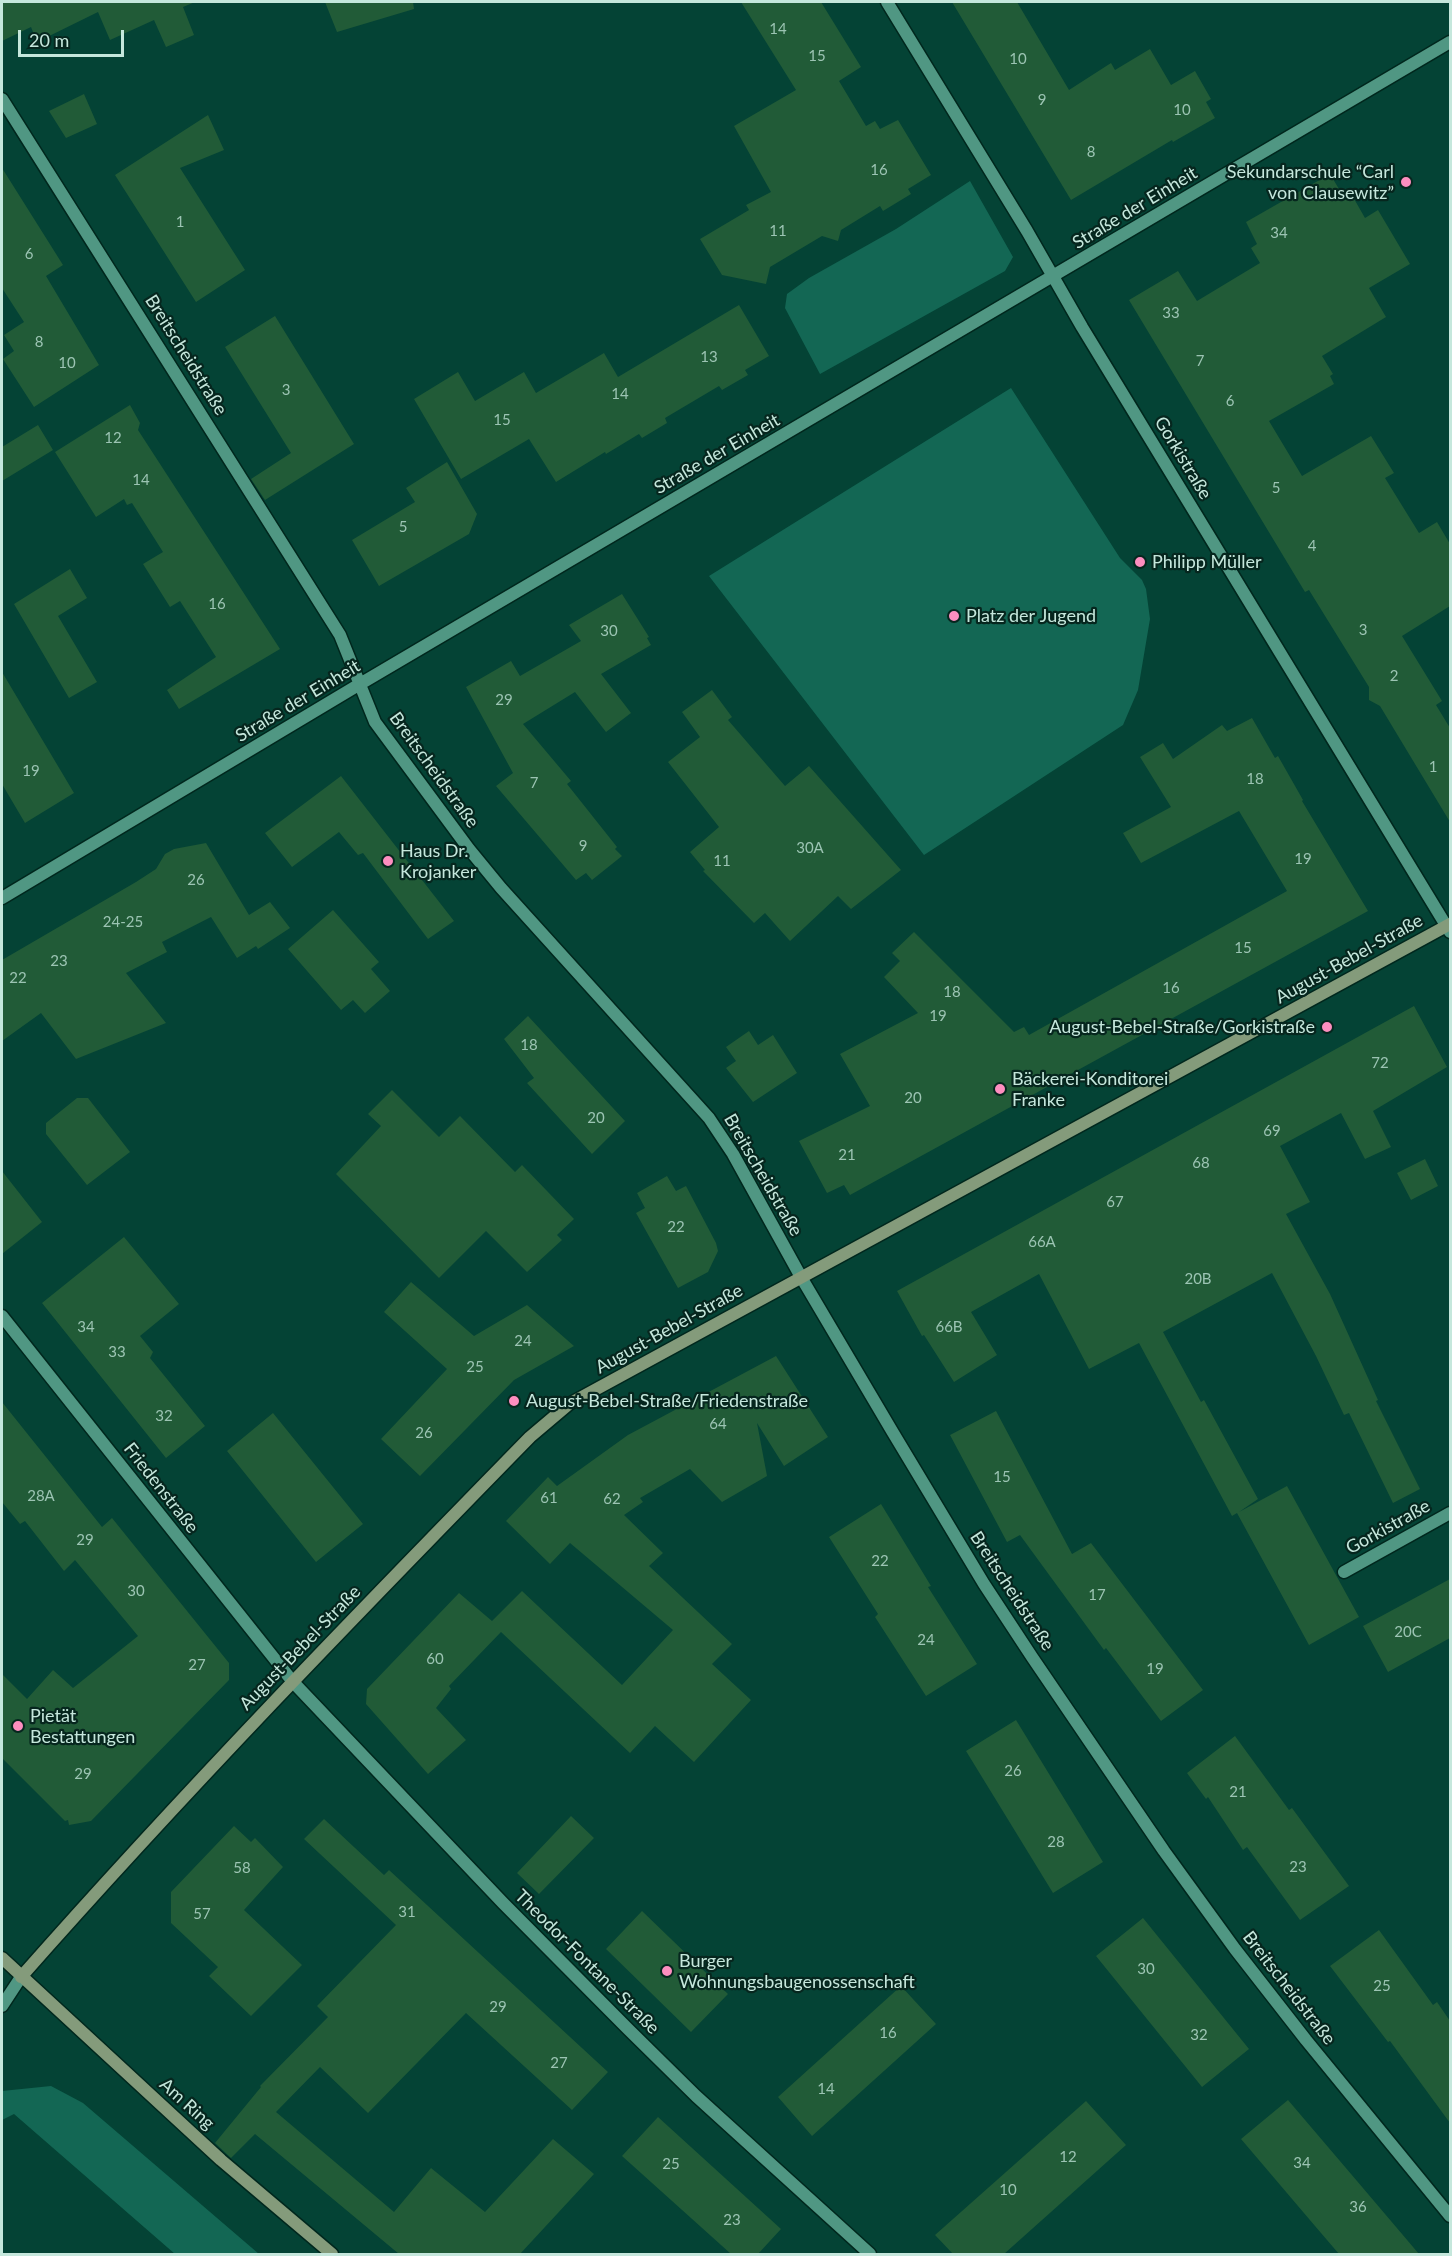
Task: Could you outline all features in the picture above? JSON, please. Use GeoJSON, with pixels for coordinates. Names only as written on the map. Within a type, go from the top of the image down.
{"type":"FeatureCollection","features":[{"type":"Feature","properties":{"kind":"street","name":"Gorkistraße"},"geometry":{"type":"LineString","coordinates":[[887,2],[1449,927]]}},
{"type":"Feature","properties":{"kind":"street","name":"Straße der Einheit"},"geometry":{"type":"LineString","coordinates":[[2,898],[360,684],[1450,42]]}},
{"type":"Feature","properties":{"kind":"street","name":"Breitscheidstraße"},"geometry":{"type":"LineString","coordinates":[[2,99],[340,635],[375,722],[495,880],[709,1118],[733,1154],[801,1277],[984,1584],[1164,1851],[1306,2040],[1450,2216]]}},
{"type":"Feature","properties":{"kind":"street","name":"August-Bebel-Straße"},"geometry":{"type":"LineString","coordinates":[[2,2006],[21,1977],[94,1894],[292,1682],[550,1419],[569,1404],[1449,927]]}},
{"type":"Feature","properties":{"kind":"street","name":"Friedenstraße"},"geometry":{"type":"LineString","coordinates":[[2,1316],[292,1682]]}},
{"type":"Feature","properties":{"kind":"street","name":"Gorkistraße"},"geometry":{"type":"LineString","coordinates":[[1344,1572],[1450,1513]]}},
{"type":"Feature","properties":{"kind":"street","name":"Theodor-Fontane-Straße"},"geometry":{"type":"LineString","coordinates":[[292,1682],[503,1903],[628,2029],[712,2111],[870,2254]]}},
{"type":"Feature","properties":{"kind":"street","name":"Am Ring"},"geometry":{"type":"LineString","coordinates":[[2,1958],[212,2152],[332,2254]]}},
{"type":"Feature","properties":{"kind":"green space"},"geometry":{"type":"Polygon","coordinates":[[[970,181],[1013,257],[1005,271],[820,374],[785,308],[787,294],[809,278],[896,229],[970,181]]]}},
{"type":"Feature","properties":{"kind":"green space","name":"Platz der Jugend"},"geometry":{"type":"Polygon","coordinates":[[[1011,388],[1120,558],[1142,580],[1146,589],[1150,619],[1138,690],[1123,725],[924,855],[709,576],[1011,388]]]}},
{"type":"Feature","properties":{"kind":"green space"},"geometry":{"type":"Polygon","coordinates":[[[51,2086],[83,2103],[259,2254],[175,2254],[14,2114],[2,2120],[2,2091],[51,2086]]]}},
{"type":"Feature","properties":{"kind":"building"},"geometry":{"type":"Polygon","coordinates":[[[2,2],[195,2],[183,7],[194,35],[166,47],[154,20],[110,40],[98,12],[37,42],[31,27],[2,41],[2,2]]]}},
{"type":"Feature","properties":{"kind":"building"},"geometry":{"type":"Polygon","coordinates":[[[325,2],[413,2],[414,9],[337,32],[325,2]]]}},
{"type":"Feature","properties":{"kind":"building"},"geometry":{"type":"Polygon","coordinates":[[[741,2],[821,2],[861,67],[839,81],[866,126],[875,121],[880,129],[898,120],[931,175],[908,189],[911,194],[883,211],[880,206],[841,230],[838,241],[822,236],[770,267],[766,284],[722,275],[700,239],[749,210],[746,205],[771,192],[734,126],[796,90],[741,2]]]}},
{"type":"Feature","properties":{"kind":"building"},"geometry":{"type":"Polygon","coordinates":[[[952,2],[1017,2],[1069,90],[1111,63],[1115,70],[1150,49],[1171,85],[1195,71],[1211,99],[1206,102],[1215,118],[1173,142],[1172,140],[1071,200],[952,2]]]}},
{"type":"Feature","properties":{"kind":"building"},"geometry":{"type":"Polygon","coordinates":[[[84,94],[97,124],[66,138],[49,111],[84,94]]]}},
{"type":"Feature","properties":{"kind":"building"},"geometry":{"type":"Polygon","coordinates":[[[208,115],[224,150],[180,168],[245,270],[196,302],[115,175],[208,115]]]}},
{"type":"Feature","properties":{"kind":"building"},"geometry":{"type":"Polygon","coordinates":[[[2,168],[63,265],[46,276],[99,365],[34,407],[3,359],[14,351],[4,335],[24,322],[2,288],[2,168]]]}},
{"type":"Feature","properties":{"kind":"building"},"geometry":{"type":"Polygon","coordinates":[[[1330,174],[1342,194],[1349,190],[1365,218],[1378,210],[1410,264],[1369,288],[1386,317],[1322,356],[1333,374],[1330,376],[1334,384],[1269,421],[1302,476],[1371,436],[1394,473],[1385,478],[1419,533],[1437,522],[1450,544],[1450,606],[1402,636],[1442,701],[1436,705],[1450,728],[1450,822],[1380,706],[1369,700],[1369,687],[1309,590],[1305,592],[1129,300],[1178,271],[1197,301],[1260,263],[1251,248],[1257,244],[1246,222],[1330,174]]]}},
{"type":"Feature","properties":{"kind":"building"},"geometry":{"type":"Polygon","coordinates":[[[739,305],[769,356],[745,370],[748,375],[722,390],[719,386],[665,418],[667,423],[642,438],[639,434],[556,482],[529,439],[461,479],[414,399],[458,372],[475,401],[524,372],[536,393],[604,353],[618,377],[739,305]]]}},
{"type":"Feature","properties":{"kind":"building"},"geometry":{"type":"Polygon","coordinates":[[[275,316],[354,444],[265,500],[251,479],[291,453],[225,347],[275,316]]]}},
{"type":"Feature","properties":{"kind":"building"},"geometry":{"type":"Polygon","coordinates":[[[130,405],[140,423],[138,430],[280,649],[179,709],[167,690],[216,657],[180,601],[170,607],[143,564],[163,552],[132,503],[127,505],[124,499],[96,517],[55,452],[130,405]]]}},
{"type":"Feature","properties":{"kind":"building"},"geometry":{"type":"Polygon","coordinates":[[[38,425],[53,450],[2,481],[2,447],[38,425]]]}},
{"type":"Feature","properties":{"kind":"building"},"geometry":{"type":"Polygon","coordinates":[[[447,462],[477,514],[469,534],[379,586],[352,540],[415,502],[406,488],[447,462]]]}},
{"type":"Feature","properties":{"kind":"building"},"geometry":{"type":"Polygon","coordinates":[[[70,569],[87,598],[58,616],[97,682],[69,698],[14,604],[70,569]]]}},
{"type":"Feature","properties":{"kind":"building"},"geometry":{"type":"Polygon","coordinates":[[[622,594],[649,637],[647,638],[651,645],[601,674],[631,713],[606,732],[575,692],[523,724],[571,781],[567,784],[622,856],[592,880],[586,873],[576,880],[496,786],[513,773],[466,687],[511,661],[520,676],[581,641],[569,625],[622,594]]]}},
{"type":"Feature","properties":{"kind":"building"},"geometry":{"type":"Polygon","coordinates":[[[2,672],[74,793],[25,823],[2,784],[2,672]]]}},
{"type":"Feature","properties":{"kind":"building"},"geometry":{"type":"Polygon","coordinates":[[[712,690],[732,717],[728,720],[785,786],[809,766],[901,870],[851,909],[838,896],[790,941],[765,913],[754,923],[703,871],[705,870],[690,852],[719,827],[668,762],[700,737],[682,712],[712,690]]]}},
{"type":"Feature","properties":{"kind":"building"},"geometry":{"type":"Polygon","coordinates":[[[1252,718],[1275,758],[1278,756],[1302,801],[1368,911],[850,1195],[844,1185],[827,1193],[799,1141],[870,1106],[840,1054],[918,1013],[884,977],[900,961],[892,953],[914,932],[1014,1032],[1024,1027],[1029,1035],[1287,891],[1239,811],[1141,863],[1123,833],[1171,807],[1140,757],[1163,743],[1173,759],[1222,725],[1227,731],[1252,718]]]}},
{"type":"Feature","properties":{"kind":"building","name":"Haus Dr. Krojanker"},"geometry":{"type":"Polygon","coordinates":[[[341,776],[454,921],[428,939],[363,853],[358,855],[339,832],[292,867],[265,833],[341,776]]]}},
{"type":"Feature","properties":{"kind":"building"},"geometry":{"type":"Polygon","coordinates":[[[206,843],[249,915],[270,902],[290,928],[258,949],[256,946],[237,958],[211,917],[162,942],[167,952],[126,973],[166,1023],[76,1059],[41,1013],[2,1041],[2,960],[156,869],[165,854],[174,849],[206,843]]]}},
{"type":"Feature","properties":{"kind":"building"},"geometry":{"type":"Polygon","coordinates":[[[333,910],[379,962],[371,969],[390,991],[365,1013],[353,1000],[341,1010],[288,949],[333,910]]]}},
{"type":"Feature","properties":{"kind":"building"},"geometry":{"type":"Polygon","coordinates":[[[1414,1006],[1447,1067],[1373,1111],[1391,1147],[1365,1159],[1341,1113],[1280,1146],[1310,1202],[1286,1214],[1330,1294],[1378,1400],[1376,1401],[1420,1489],[1393,1503],[1349,1413],[1344,1415],[1272,1273],[1163,1332],[1201,1402],[1204,1400],[1258,1499],[1239,1512],[1287,1486],[1359,1617],[1309,1645],[1237,1513],[1232,1516],[1139,1343],[1089,1369],[1039,1274],[971,1312],[997,1355],[954,1382],[924,1335],[922,1336],[897,1291],[1414,1006]]]}},
{"type":"Feature","properties":{"kind":"building"},"geometry":{"type":"Polygon","coordinates":[[[528,1016],[625,1121],[592,1154],[527,1083],[534,1078],[504,1039],[528,1016]]]}},
{"type":"Feature","properties":{"kind":"building"},"geometry":{"type":"Polygon","coordinates":[[[749,1031],[758,1045],[773,1035],[797,1073],[753,1102],[726,1068],[736,1061],[726,1047],[749,1031]]]}},
{"type":"Feature","properties":{"kind":"building"},"geometry":{"type":"Polygon","coordinates":[[[392,1090],[439,1137],[460,1116],[515,1172],[522,1165],[574,1219],[557,1235],[562,1240],[527,1272],[486,1231],[439,1278],[336,1174],[381,1126],[368,1114],[392,1090]]]}},
{"type":"Feature","properties":{"kind":"building"},"geometry":{"type":"Polygon","coordinates":[[[77,1098],[88,1098],[130,1152],[87,1185],[46,1134],[46,1123],[77,1098]]]}},
{"type":"Feature","properties":{"kind":"building"},"geometry":{"type":"Polygon","coordinates":[[[1425,1159],[1438,1186],[1411,1200],[1397,1173],[1425,1159]]]}},
{"type":"Feature","properties":{"kind":"building"},"geometry":{"type":"Polygon","coordinates":[[[2,1171],[42,1222],[2,1254],[2,1171]]]}},
{"type":"Feature","properties":{"kind":"building"},"geometry":{"type":"Polygon","coordinates":[[[667,1176],[676,1191],[686,1186],[718,1251],[708,1272],[678,1288],[636,1213],[645,1208],[637,1193],[667,1176]]]}},
{"type":"Feature","properties":{"kind":"building"},"geometry":{"type":"Polygon","coordinates":[[[124,1237],[179,1304],[140,1336],[153,1352],[150,1358],[205,1426],[166,1458],[42,1303],[124,1237]]]}},
{"type":"Feature","properties":{"kind":"building"},"geometry":{"type":"Polygon","coordinates":[[[411,1282],[474,1336],[527,1305],[574,1346],[514,1380],[420,1476],[381,1439],[447,1369],[384,1312],[411,1282]]]}},
{"type":"Feature","properties":{"kind":"building"},"geometry":{"type":"Polygon","coordinates":[[[776,1356],[828,1437],[784,1466],[757,1423],[767,1476],[722,1502],[690,1469],[640,1498],[643,1502],[624,1515],[663,1553],[649,1566],[732,1644],[712,1664],[751,1700],[694,1762],[655,1726],[630,1753],[501,1632],[449,1686],[451,1689],[436,1708],[466,1740],[428,1774],[366,1704],[367,1689],[459,1593],[492,1621],[522,1591],[622,1685],[673,1630],[570,1543],[550,1564],[506,1521],[548,1477],[557,1486],[628,1435],[776,1356]]]}},
{"type":"Feature","properties":{"kind":"building"},"geometry":{"type":"Polygon","coordinates":[[[2,1402],[102,1527],[112,1518],[229,1663],[229,1680],[91,1821],[69,1825],[68,1820],[65,1821],[2,1758],[2,1674],[27,1699],[53,1670],[73,1688],[138,1636],[75,1560],[64,1571],[25,1521],[20,1524],[2,1502],[2,1402]]]}},
{"type":"Feature","properties":{"kind":"building"},"geometry":{"type":"Polygon","coordinates":[[[996,1411],[1072,1554],[1091,1543],[1203,1690],[1161,1721],[1106,1648],[1104,1650],[1020,1535],[1007,1542],[950,1435],[996,1411]]]}},
{"type":"Feature","properties":{"kind":"building"},"geometry":{"type":"Polygon","coordinates":[[[273,1413],[363,1524],[316,1562],[227,1451],[273,1413]]]}},
{"type":"Feature","properties":{"kind":"building"},"geometry":{"type":"Polygon","coordinates":[[[881,1504],[931,1586],[928,1587],[977,1664],[926,1696],[875,1617],[878,1614],[829,1537],[881,1504]]]}},
{"type":"Feature","properties":{"kind":"building"},"geometry":{"type":"Polygon","coordinates":[[[1450,1579],[1450,1638],[1388,1672],[1363,1626],[1450,1579]]]}},
{"type":"Feature","properties":{"kind":"building"},"geometry":{"type":"Polygon","coordinates":[[[1016,1720],[1103,1862],[1053,1893],[966,1751],[1016,1720]]]}},
{"type":"Feature","properties":{"kind":"building"},"geometry":{"type":"Polygon","coordinates":[[[1235,1736],[1289,1810],[1292,1808],[1349,1886],[1300,1920],[1247,1847],[1243,1850],[1208,1797],[1206,1799],[1187,1773],[1235,1736]]]}},
{"type":"Feature","properties":{"kind":"building"},"geometry":{"type":"Polygon","coordinates":[[[571,1816],[594,1838],[539,1894],[517,1873],[571,1816]]]}},
{"type":"Feature","properties":{"kind":"building"},"geometry":{"type":"Polygon","coordinates":[[[324,1819],[384,1875],[389,1870],[608,2072],[572,2110],[466,2013],[368,2113],[320,2067],[276,2112],[394,2212],[431,2168],[485,2212],[553,2139],[594,2174],[520,2254],[399,2254],[255,2134],[231,2158],[215,2143],[260,2086],[328,2017],[317,2006],[396,1925],[304,1839],[324,1819]]]}},
{"type":"Feature","properties":{"kind":"building"},"geometry":{"type":"Polygon","coordinates":[[[234,1826],[251,1842],[255,1838],[283,1867],[244,1910],[302,1965],[251,2016],[209,1976],[218,1967],[171,1923],[171,1892],[234,1826]]]}},
{"type":"Feature","properties":{"kind":"building","name":"Burger Wohnungsbaugenossenschaft"},"geometry":{"type":"Polygon","coordinates":[[[642,1911],[728,1994],[691,2032],[606,1949],[642,1911]]]}},
{"type":"Feature","properties":{"kind":"building"},"geometry":{"type":"Polygon","coordinates":[[[1143,1918],[1249,2049],[1202,2087],[1096,1956],[1143,1918]]]}},
{"type":"Feature","properties":{"kind":"building"},"geometry":{"type":"Polygon","coordinates":[[[1379,1930],[1433,2005],[1437,2002],[1450,2021],[1450,2123],[1390,2041],[1388,2042],[1330,1966],[1379,1930]]]}},
{"type":"Feature","properties":{"kind":"building"},"geometry":{"type":"Polygon","coordinates":[[[901,1986],[936,2024],[812,2136],[778,2097],[901,1986]]]}},
{"type":"Feature","properties":{"kind":"building"},"geometry":{"type":"Polygon","coordinates":[[[1288,2100],[1419,2254],[1339,2254],[1315,2226],[1241,2139],[1288,2100]]]}},
{"type":"Feature","properties":{"kind":"building"},"geometry":{"type":"Polygon","coordinates":[[[1086,2101],[1126,2145],[1004,2254],[953,2254],[935,2235],[1086,2101]]]}},
{"type":"Feature","properties":{"kind":"building"},"geometry":{"type":"Polygon","coordinates":[[[658,2117],[781,2229],[758,2254],[731,2254],[622,2156],[658,2117]]]}},
{"type":"Feature","properties":{"kind":"place","name":"Sekundarschule “Carl von Clausewitz”"},"geometry":{"type":"Point","coordinates":[1406,182]}},
{"type":"Feature","properties":{"kind":"place","name":"Philipp Müller"},"geometry":{"type":"Point","coordinates":[1140,562]}},
{"type":"Feature","properties":{"kind":"place","name":"Platz der Jugend"},"geometry":{"type":"Point","coordinates":[954,616]}},
{"type":"Feature","properties":{"kind":"place","name":"Haus Dr. Krojanker"},"geometry":{"type":"Point","coordinates":[388,861]}},
{"type":"Feature","properties":{"kind":"place","name":"August-Bebel-Straße/Gorkistraße"},"geometry":{"type":"Point","coordinates":[1327,1027]}},
{"type":"Feature","properties":{"kind":"place","name":"Bäckerei-Konditorei Franke"},"geometry":{"type":"Point","coordinates":[1000,1089]}},
{"type":"Feature","properties":{"kind":"place","name":"August-Bebel-Straße/Friedenstraße"},"geometry":{"type":"Point","coordinates":[514,1401]}},
{"type":"Feature","properties":{"kind":"place","name":"Pietät Bestattungen"},"geometry":{"type":"Point","coordinates":[18,1726]}},
{"type":"Feature","properties":{"kind":"place","name":"Burger Wohnungsbaugenossenschaft"},"geometry":{"type":"Point","coordinates":[667,1971]}}]}
